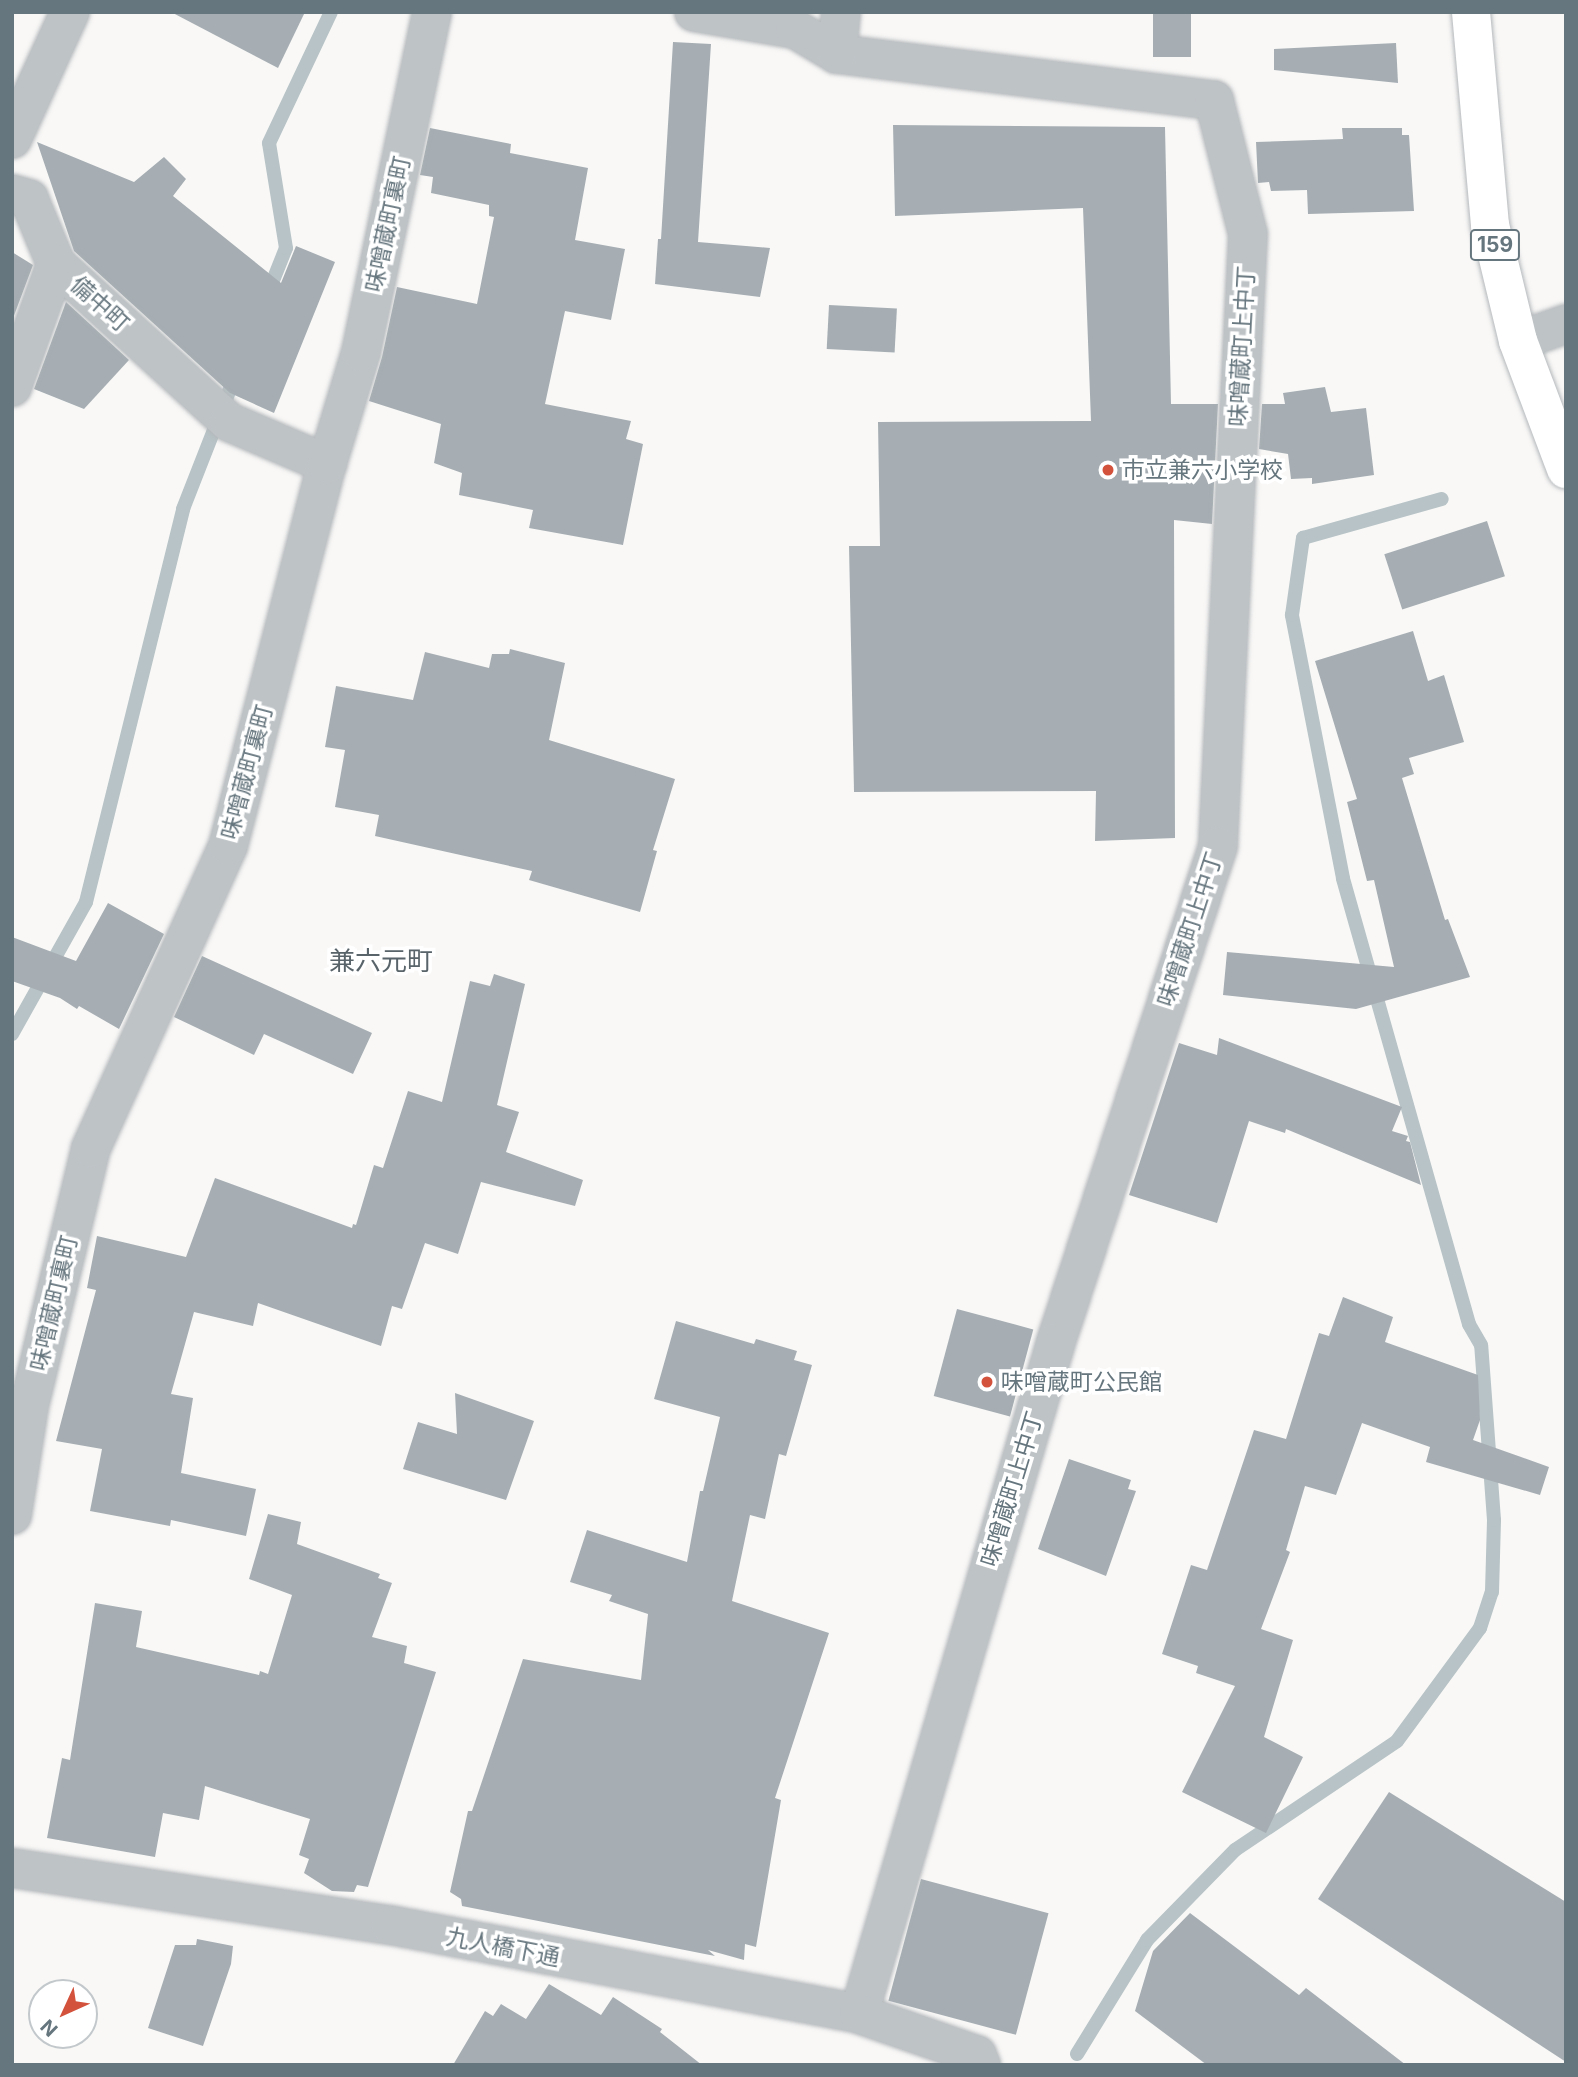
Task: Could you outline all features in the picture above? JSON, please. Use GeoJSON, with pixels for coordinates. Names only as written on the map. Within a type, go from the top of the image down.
{"type":"FeatureCollection","features":[{"type":"Feature","properties":{"kind":"highway","name":"159"},"geometry":{"type":"LineString","coordinates":[[1471,12],[1490,225],[1518,341],[1566,468]]}},
{"type":"Feature","properties":{"kind":"street"},"geometry":{"type":"LineString","coordinates":[[12,139],[70,12]]}},
{"type":"Feature","properties":{"kind":"street","name":"味噌蔵町裏町"},"geometry":{"type":"LineString","coordinates":[[12,1515],[29,1406],[91,1148],[228,846],[327,464],[361,352],[432,12]]}},
{"type":"Feature","properties":{"kind":"street"},"geometry":{"type":"LineString","coordinates":[[694,12],[795,29],[837,54],[841,12]]}},
{"type":"Feature","properties":{"kind":"street","name":"味噌蔵町上中丁"},"geometry":{"type":"LineString","coordinates":[[837,54],[1214,100],[1248,234],[1218,846],[1056,1342],[859,2014]]}},
{"type":"Feature","properties":{"kind":"street","name":"備中町"},"geometry":{"type":"LineString","coordinates":[[12,194],[29,200],[56,264],[219,412],[327,464]]}},
{"type":"Feature","properties":{"kind":"street"},"geometry":{"type":"LineString","coordinates":[[12,387],[56,264]]}},
{"type":"Feature","properties":{"kind":"street"},"geometry":{"type":"LineString","coordinates":[[1518,341],[1566,324]]}},
{"type":"Feature","properties":{"kind":"street","name":"九人橋下通"},"geometry":{"type":"LineString","coordinates":[[12,1868],[390,1925],[859,2014],[977,2055],[981,2065]]}},
{"type":"Feature","properties":{"kind":"building"},"geometry":{"type":"Polygon","coordinates":[[[171,12],[305,12],[278,68],[171,12]]]}},
{"type":"Feature","properties":{"kind":"building"},"geometry":{"type":"Polygon","coordinates":[[[1153,12],[1191,12],[1191,57],[1153,57],[1153,12]]]}},
{"type":"Feature","properties":{"kind":"building"},"geometry":{"type":"Polygon","coordinates":[[[673,42],[711,44],[698,242],[770,248],[760,297],[655,284],[658,239],[661,239],[673,42]]]}},
{"type":"Feature","properties":{"kind":"building"},"geometry":{"type":"Polygon","coordinates":[[[1396,43],[1398,83],[1274,70],[1274,49],[1396,43]]]}},
{"type":"Feature","properties":{"kind":"building"},"geometry":{"type":"Polygon","coordinates":[[[893,125],[1165,127],[1171,404],[1218,404],[1212,524],[1174,520],[1175,838],[1095,841],[1096,791],[854,792],[849,546],[880,546],[878,422],[1091,421],[1083,208],[895,216],[893,125]]]}},
{"type":"Feature","properties":{"kind":"building"},"geometry":{"type":"Polygon","coordinates":[[[430,128],[511,144],[510,153],[588,168],[575,240],[625,249],[611,320],[565,311],[545,404],[631,421],[626,439],[643,444],[623,545],[529,528],[533,510],[459,495],[462,473],[434,463],[441,424],[369,401],[382,357],[397,287],[477,304],[494,217],[489,216],[489,205],[431,193],[433,177],[420,175],[430,128]]]}},
{"type":"Feature","properties":{"kind":"building"},"geometry":{"type":"Polygon","coordinates":[[[1342,128],[1402,128],[1402,135],[1409,135],[1414,211],[1308,214],[1307,190],[1271,191],[1269,182],[1258,183],[1256,142],[1343,139],[1342,128]]]}},
{"type":"Feature","properties":{"kind":"building"},"geometry":{"type":"Polygon","coordinates":[[[37,142],[134,182],[164,157],[186,179],[173,196],[281,283],[296,246],[335,262],[274,413],[230,393],[74,251],[37,142]]]}},
{"type":"Feature","properties":{"kind":"building"},"geometry":{"type":"Polygon","coordinates":[[[12,252],[33,265],[12,321],[12,252]]]}},
{"type":"Feature","properties":{"kind":"building"},"geometry":{"type":"Polygon","coordinates":[[[66,302],[129,360],[84,409],[34,389],[66,302]]]}},
{"type":"Feature","properties":{"kind":"building"},"geometry":{"type":"Polygon","coordinates":[[[829,305],[897,309],[895,352],[827,349],[829,305]]]}},
{"type":"Feature","properties":{"kind":"building"},"geometry":{"type":"Polygon","coordinates":[[[1325,387],[1331,412],[1366,408],[1374,475],[1312,484],[1312,478],[1291,479],[1288,454],[1259,449],[1262,404],[1285,404],[1283,393],[1325,387]]]}},
{"type":"Feature","properties":{"kind":"building"},"geometry":{"type":"Polygon","coordinates":[[[1487,521],[1505,576],[1402,610],[1384,554],[1487,521]]]}},
{"type":"Feature","properties":{"kind":"building"},"geometry":{"type":"Polygon","coordinates":[[[1413,631],[1428,681],[1444,675],[1464,742],[1409,758],[1414,774],[1402,778],[1445,920],[1448,919],[1470,977],[1356,1009],[1223,995],[1227,952],[1394,967],[1374,880],[1367,881],[1347,802],[1357,799],[1315,661],[1413,631]]]}},
{"type":"Feature","properties":{"kind":"building"},"geometry":{"type":"Polygon","coordinates":[[[510,649],[565,663],[549,740],[675,779],[653,850],[657,851],[640,912],[529,880],[532,871],[375,836],[379,815],[335,807],[345,750],[325,747],[336,686],[413,700],[425,652],[489,668],[492,654],[509,654],[510,649]]]}},
{"type":"Feature","properties":{"kind":"building"},"geometry":{"type":"Polygon","coordinates":[[[108,903],[164,934],[119,1029],[79,1006],[77,1009],[60,998],[12,981],[12,937],[76,961],[108,903]]]}},
{"type":"Feature","properties":{"kind":"building"},"geometry":{"type":"Polygon","coordinates":[[[202,956],[372,1033],[353,1074],[264,1034],[254,1055],[174,1017],[202,956]]]}},
{"type":"Feature","properties":{"kind":"building"},"geometry":{"type":"Polygon","coordinates":[[[494,974],[525,984],[497,1105],[519,1112],[506,1152],[583,1180],[575,1206],[481,1182],[458,1254],[425,1243],[402,1309],[392,1306],[381,1346],[258,1303],[253,1326],[194,1312],[171,1394],[193,1398],[181,1473],[256,1489],[246,1536],[171,1520],[170,1526],[90,1511],[102,1449],[56,1441],[96,1290],[87,1288],[97,1236],[186,1257],[215,1178],[352,1228],[353,1224],[356,1225],[374,1165],[383,1168],[408,1091],[442,1102],[470,981],[490,986],[494,974]]]}},
{"type":"Feature","properties":{"kind":"building"},"geometry":{"type":"Polygon","coordinates":[[[1219,1038],[1402,1107],[1392,1131],[1408,1136],[1406,1141],[1410,1142],[1421,1185],[1286,1129],[1285,1133],[1249,1121],[1217,1223],[1129,1195],[1179,1043],[1217,1055],[1219,1038]]]}},
{"type":"Feature","properties":{"kind":"building"},"geometry":{"type":"Polygon","coordinates":[[[1343,1297],[1393,1317],[1385,1342],[1478,1375],[1480,1420],[1473,1440],[1549,1467],[1540,1495],[1426,1462],[1430,1447],[1362,1423],[1336,1495],[1305,1486],[1286,1550],[1290,1552],[1261,1629],[1293,1640],[1264,1737],[1303,1757],[1266,1833],[1182,1792],[1235,1686],[1196,1673],[1198,1666],[1162,1654],[1191,1565],[1207,1570],[1254,1430],[1286,1439],[1319,1333],[1329,1336],[1343,1297]]]}},
{"type":"Feature","properties":{"kind":"building"},"geometry":{"type":"Polygon","coordinates":[[[957,1309],[1033,1329],[1010,1416],[934,1396],[957,1309]]]}},
{"type":"Feature","properties":{"kind":"building"},"geometry":{"type":"Polygon","coordinates":[[[676,1321],[754,1344],[756,1339],[797,1351],[794,1360],[812,1365],[786,1456],[779,1454],[765,1519],[750,1515],[732,1601],[829,1633],[775,1798],[781,1800],[756,1947],[745,1944],[744,1960],[708,1950],[715,1956],[462,1906],[461,1899],[450,1892],[468,1811],[472,1811],[523,1659],[641,1680],[648,1614],[609,1601],[612,1595],[570,1582],[587,1530],[687,1562],[700,1491],[703,1491],[720,1417],[654,1399],[676,1321]]]}},
{"type":"Feature","properties":{"kind":"building"},"geometry":{"type":"Polygon","coordinates":[[[455,1393],[534,1421],[506,1500],[403,1469],[418,1422],[457,1434],[455,1393]]]}},
{"type":"Feature","properties":{"kind":"building"},"geometry":{"type":"Polygon","coordinates":[[[1069,1459],[1131,1480],[1128,1489],[1136,1491],[1106,1576],[1038,1549],[1069,1459]]]}},
{"type":"Feature","properties":{"kind":"building"},"geometry":{"type":"Polygon","coordinates":[[[268,1514],[301,1522],[297,1544],[380,1574],[378,1578],[392,1583],[372,1637],[407,1646],[404,1663],[436,1672],[368,1887],[357,1885],[354,1892],[332,1891],[304,1873],[309,1859],[299,1855],[310,1819],[205,1786],[199,1820],[163,1813],[155,1857],[47,1838],[62,1758],[70,1760],[95,1603],[142,1611],[136,1647],[259,1675],[260,1671],[268,1674],[292,1595],[249,1579],[268,1514]]]}},
{"type":"Feature","properties":{"kind":"building"},"geometry":{"type":"Polygon","coordinates":[[[1389,1792],[1566,1902],[1566,2062],[1318,1899],[1389,1792]]]}},
{"type":"Feature","properties":{"kind":"building"},"geometry":{"type":"Polygon","coordinates":[[[921,1879],[1049,1913],[1016,2035],[888,2001],[921,1879]]]}},
{"type":"Feature","properties":{"kind":"building"},"geometry":{"type":"Polygon","coordinates":[[[1190,1913],[1299,1995],[1306,1988],[1406,2065],[1207,2065],[1135,2011],[1153,1951],[1190,1913]]]}},
{"type":"Feature","properties":{"kind":"building"},"geometry":{"type":"Polygon","coordinates":[[[197,1939],[233,1946],[231,1964],[203,2046],[148,2028],[175,1945],[196,1945],[197,1939]]]}},
{"type":"Feature","properties":{"kind":"building"},"geometry":{"type":"Polygon","coordinates":[[[549,1984],[601,2015],[613,1997],[662,2029],[660,2032],[702,2065],[453,2065],[485,2011],[493,2016],[501,2004],[526,2019],[549,1984]]]}},
{"type":"Feature","properties":{"kind":"waterway"},"geometry":{"type":"LineString","coordinates":[[268,293],[286,248],[269,143],[331,12]]}},
{"type":"Feature","properties":{"kind":"waterway"},"geometry":{"type":"LineString","coordinates":[[12,1034],[86,902],[183,509],[236,374]]}},
{"type":"Feature","properties":{"kind":"waterway"},"geometry":{"type":"LineString","coordinates":[[1077,2054],[1147,1940],[1235,1850],[1397,1741],[1480,1628],[1492,1592],[1494,1520],[1481,1345],[1469,1324],[1343,878],[1292,615],[1303,538],[1442,499]]}},
{"type":"Feature","properties":{"kind":"place","name":"市立兼六小学校"},"geometry":{"type":"Point","coordinates":[1108,470]}},
{"type":"Feature","properties":{"kind":"place","name":"味噌蔵町公民館"},"geometry":{"type":"Point","coordinates":[987,1382]}},
{"type":"Feature","properties":{"kind":"district","name":"兼六元町"},"geometry":{"type":"Point","coordinates":[381,961]}}]}
